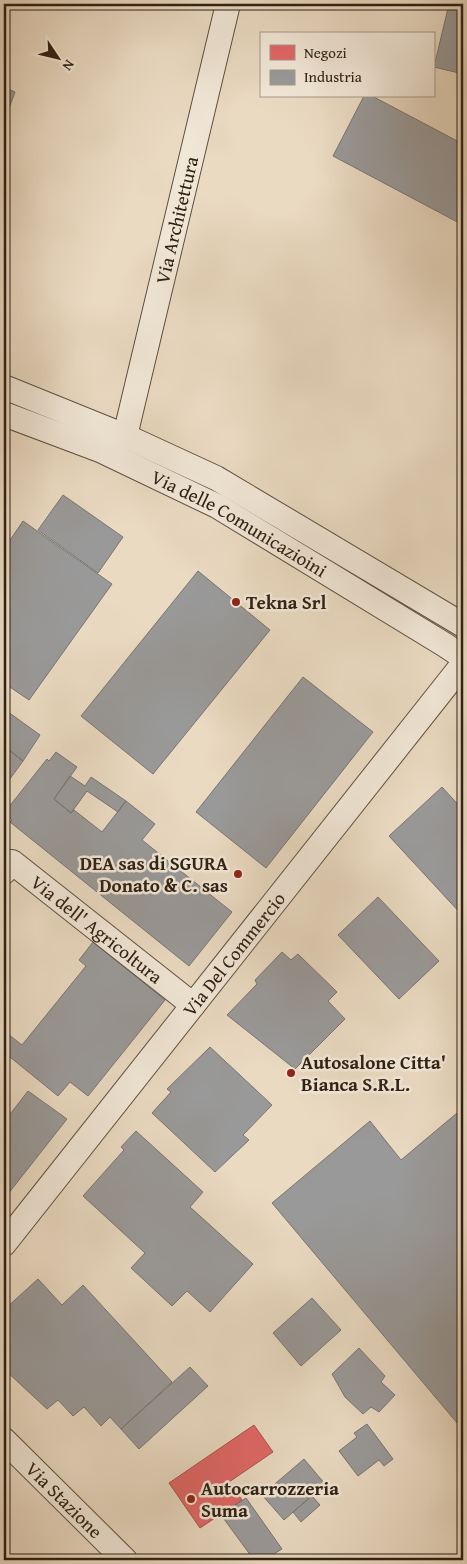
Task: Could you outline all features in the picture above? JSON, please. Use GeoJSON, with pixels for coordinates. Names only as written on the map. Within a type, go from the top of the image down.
{"type":"FeatureCollection","features":[{"type":"Feature","properties":{"kind":"street","name":"Via Architettura"},"geometry":{"type":"LineString","coordinates":[[125,436],[228,4]]}},
{"type":"Feature","properties":{"kind":"street","name":"Via delle Comunicazioini"},"geometry":{"type":"LineString","coordinates":[[4,387],[125,436],[216,478],[463,625]]}},
{"type":"Feature","properties":{"kind":"street","name":"Via delle Comunicazioini"},"geometry":{"type":"LineString","coordinates":[[4,414],[100,450],[217,506],[446,645],[463,658]]}},
{"type":"Feature","properties":{"kind":"street","name":"Via Del Commercio"},"geometry":{"type":"LineString","coordinates":[[4,1244],[463,664]]}},
{"type":"Feature","properties":{"kind":"street","name":"Via dell' Agricoltura"},"geometry":{"type":"LineString","coordinates":[[4,872],[12,862],[193,1005]]}},
{"type":"Feature","properties":{"kind":"street","name":"Via Stazione"},"geometry":{"type":"LineString","coordinates":[[4,1440],[126,1560]]}},
{"type":"Feature","properties":{"kind":"building: Negozi"},"geometry":{"type":"Polygon","coordinates":[[[254,1425],[273,1452],[229,1482],[242,1500],[200,1528],[169,1483],[254,1425]]]}},
{"type":"Feature","properties":{"kind":"building: Industria"},"geometry":{"type":"Polygon","coordinates":[[[449,4],[463,4],[463,74],[434,67],[449,4]]]}},
{"type":"Feature","properties":{"kind":"building: Industria"},"geometry":{"type":"Polygon","coordinates":[[[4,87],[15,92],[4,122],[4,87]]]}},
{"type":"Feature","properties":{"kind":"building: Industria"},"geometry":{"type":"Polygon","coordinates":[[[363,98],[376,98],[463,144],[463,225],[333,156],[363,98]]]}},
{"type":"Feature","properties":{"kind":"building: Industria"},"geometry":{"type":"Polygon","coordinates":[[[63,495],[123,537],[98,573],[38,530],[63,495]]]}},
{"type":"Feature","properties":{"kind":"building: Industria"},"geometry":{"type":"Polygon","coordinates":[[[23,521],[112,584],[29,700],[4,683],[4,549],[23,521]]]}},
{"type":"Feature","properties":{"kind":"building: Industria"},"geometry":{"type":"Polygon","coordinates":[[[198,571],[270,630],[153,774],[81,716],[198,571]]]}},
{"type":"Feature","properties":{"kind":"building: Industria"},"geometry":{"type":"Polygon","coordinates":[[[303,677],[373,732],[266,868],[196,812],[303,677]]]}},
{"type":"Feature","properties":{"kind":"building: Industria"},"geometry":{"type":"Polygon","coordinates":[[[4,709],[40,735],[23,761],[4,746],[4,709]]]}},
{"type":"Feature","properties":{"kind":"building: Industria"},"geometry":{"type":"Polygon","coordinates":[[[4,746],[23,761],[4,787],[4,746]]]}},
{"type":"Feature","properties":{"kind":"building: Industria"},"geometry":{"type":"Polygon","coordinates":[[[56,752],[77,767],[54,799],[71,813],[74,810],[102,832],[126,801],[155,824],[142,840],[232,912],[189,966],[10,822],[12,820],[4,813],[47,759],[49,761],[56,752]]]}},
{"type":"Feature","properties":{"kind":"building: Industria"},"geometry":{"type":"Polygon","coordinates":[[[70,776],[85,786],[91,777],[126,801],[118,812],[87,791],[71,813],[54,799],[70,776]]]}},
{"type":"Feature","properties":{"kind":"building: Industria"},"geometry":{"type":"Polygon","coordinates":[[[442,787],[463,810],[463,916],[389,836],[442,787]]]}},
{"type":"Feature","properties":{"kind":"building: Industria"},"geometry":{"type":"Polygon","coordinates":[[[378,897],[439,961],[399,999],[338,935],[378,897]]]}},
{"type":"Feature","properties":{"kind":"building: Industria"},"geometry":{"type":"Polygon","coordinates":[[[93,942],[165,1000],[88,1096],[70,1082],[58,1096],[5,1053],[4,1055],[4,1031],[22,1045],[86,966],[79,960],[93,942]]]}},
{"type":"Feature","properties":{"kind":"building: Industria"},"geometry":{"type":"Polygon","coordinates":[[[282,952],[291,960],[298,954],[337,992],[328,1001],[345,1019],[295,1069],[227,1015],[257,984],[255,980],[282,952]]]}},
{"type":"Feature","properties":{"kind":"building: Industria"},"geometry":{"type":"Polygon","coordinates":[[[210,1047],[272,1105],[243,1135],[249,1140],[215,1172],[152,1113],[171,1092],[167,1089],[210,1047]]]}},
{"type":"Feature","properties":{"kind":"building: Industria"},"geometry":{"type":"Polygon","coordinates":[[[28,1091],[67,1119],[4,1199],[4,1122],[28,1091]]]}},
{"type":"Feature","properties":{"kind":"building: Industria"},"geometry":{"type":"Polygon","coordinates":[[[463,1108],[463,1430],[272,1203],[370,1121],[401,1160],[463,1108]]]}},
{"type":"Feature","properties":{"kind":"building: Industria"},"geometry":{"type":"Polygon","coordinates":[[[136,1131],[203,1192],[190,1207],[253,1264],[210,1312],[187,1291],[172,1306],[131,1268],[145,1253],[83,1196],[124,1150],[121,1147],[136,1131]]]}},
{"type":"Feature","properties":{"kind":"building: Industria"},"geometry":{"type":"Polygon","coordinates":[[[38,1279],[62,1305],[83,1285],[172,1382],[121,1429],[110,1417],[101,1426],[84,1407],[73,1416],[58,1400],[47,1409],[4,1369],[4,1310],[38,1279]]]}},
{"type":"Feature","properties":{"kind":"building: Industria"},"geometry":{"type":"Polygon","coordinates":[[[312,1298],[341,1330],[301,1366],[273,1333],[312,1298]]]}},
{"type":"Feature","properties":{"kind":"building: Industria"},"geometry":{"type":"Polygon","coordinates":[[[359,1348],[385,1376],[381,1382],[395,1395],[379,1412],[371,1407],[363,1414],[345,1397],[332,1374],[359,1348]]]}},
{"type":"Feature","properties":{"kind":"building: Industria"},"geometry":{"type":"Polygon","coordinates":[[[190,1367],[208,1386],[139,1449],[121,1429],[190,1367]]]}},
{"type":"Feature","properties":{"kind":"building: Industria"},"geometry":{"type":"Polygon","coordinates":[[[367,1424],[393,1459],[384,1466],[379,1460],[358,1476],[339,1451],[357,1437],[354,1433],[367,1424]]]}},
{"type":"Feature","properties":{"kind":"building: Industria"},"geometry":{"type":"Polygon","coordinates":[[[304,1459],[325,1484],[284,1520],[262,1495],[304,1459]]]}},
{"type":"Feature","properties":{"kind":"building: Industria"},"geometry":{"type":"Polygon","coordinates":[[[312,1496],[320,1505],[301,1522],[293,1512],[312,1496]]]}},
{"type":"Feature","properties":{"kind":"building: Industria"},"geometry":{"type":"Polygon","coordinates":[[[246,1498],[282,1549],[264,1560],[254,1560],[221,1515],[246,1498]]]}},
{"type":"Feature","properties":{"kind":"place","name":"Tekna Srl"},"geometry":{"type":"Point","coordinates":[236,602]}},
{"type":"Feature","properties":{"kind":"place","name":"DEA sas di SGURA Donato & C. sas"},"geometry":{"type":"Point","coordinates":[238,874]}},
{"type":"Feature","properties":{"kind":"place","name":"Autosalone Citta' Bianca S.R.L."},"geometry":{"type":"Point","coordinates":[291,1073]}},
{"type":"Feature","properties":{"kind":"place","name":"Autocarrozzeria Suma"},"geometry":{"type":"Point","coordinates":[191,1499]}}]}
